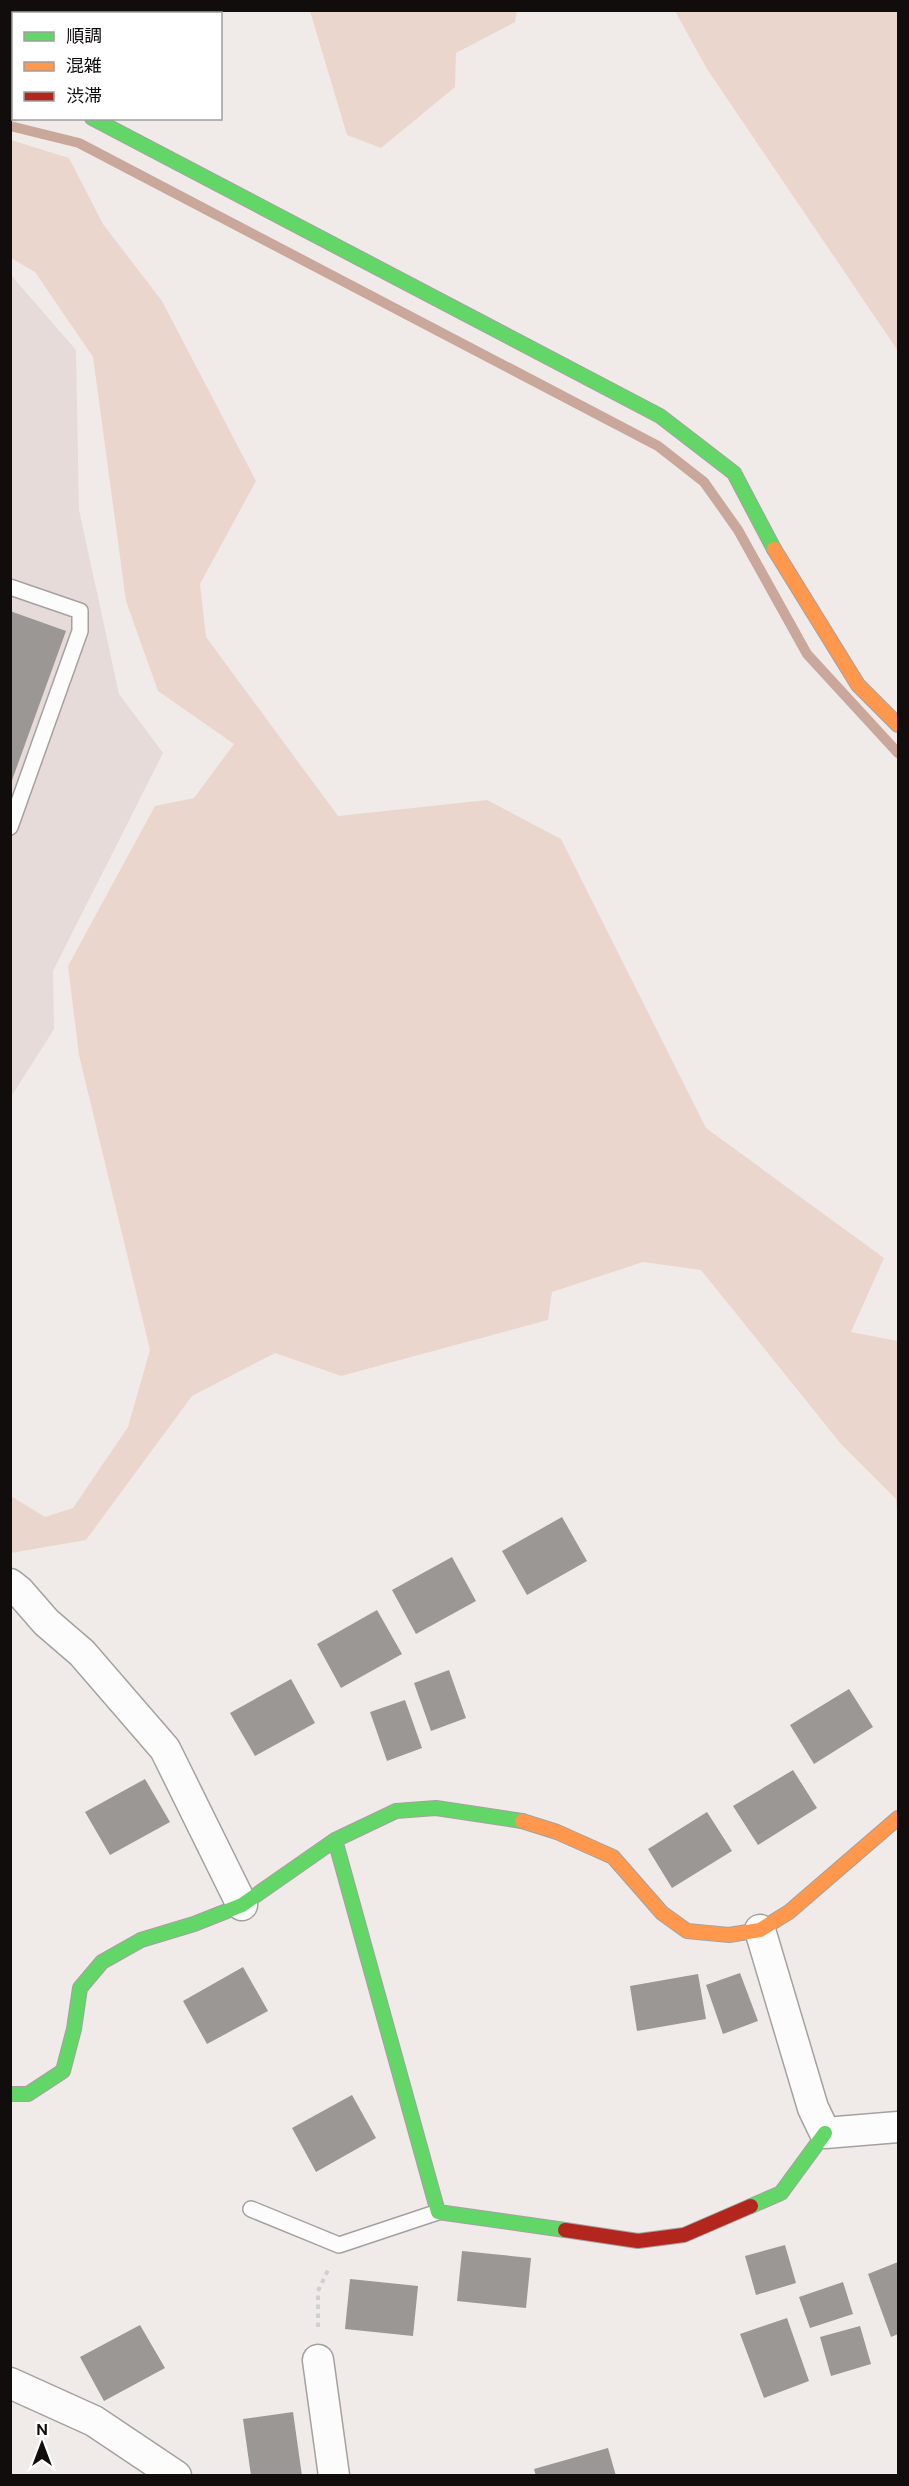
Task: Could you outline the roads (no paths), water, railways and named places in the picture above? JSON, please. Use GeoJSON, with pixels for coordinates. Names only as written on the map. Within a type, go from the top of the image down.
{"type":"FeatureCollection","features":[{"type":"Feature","properties":{"kind":"street"},"geometry":{"type":"LineString","coordinates":[[96,120],[660,416],[734,474],[780,560],[858,685],[898,725]]}},
{"type":"Feature","properties":{"kind":"street"},"geometry":{"type":"LineString","coordinates":[[10,1584],[19,1591],[45,1622],[82,1653],[165,1749],[242,1905]]}},
{"type":"Feature","properties":{"kind":"street"},"geometry":{"type":"LineString","coordinates":[[10,2094],[28,2094],[63,2071],[74,2029],[80,1988],[102,1962],[141,1940],[194,1924],[242,1905],[335,1840],[396,1811],[436,1808],[511,1818],[557,1832],[613,1857],[662,1913],[687,1931],[729,1935],[760,1930],[789,1912],[898,1818]]}},
{"type":"Feature","properties":{"kind":"street"},"geometry":{"type":"LineString","coordinates":[[335,1840],[438,2212],[638,2241],[684,2235],[781,2193],[825,2133],[898,2127]]}},
{"type":"Feature","properties":{"kind":"street"},"geometry":{"type":"LineString","coordinates":[[760,1930],[813,2109],[825,2133]]}},
{"type":"Feature","properties":{"kind":"street"},"geometry":{"type":"LineString","coordinates":[[318,2360],[334,2475]]}},
{"type":"Feature","properties":{"kind":"street"},"geometry":{"type":"LineString","coordinates":[[10,2383],[94,2421],[176,2475]]}},
{"type":"Feature","properties":{"kind":"lane"},"geometry":{"type":"LineString","coordinates":[[10,587],[80,611],[80,631],[10,827]]}},
{"type":"Feature","properties":{"kind":"lane"},"geometry":{"type":"LineString","coordinates":[[251,2209],[339,2245],[438,2212]]}},
{"type":"Feature","properties":{"kind":"waterway"},"geometry":{"type":"LineString","coordinates":[[10,126],[79,143],[658,446],[704,482],[738,530],[807,654],[898,753]]}}]}
